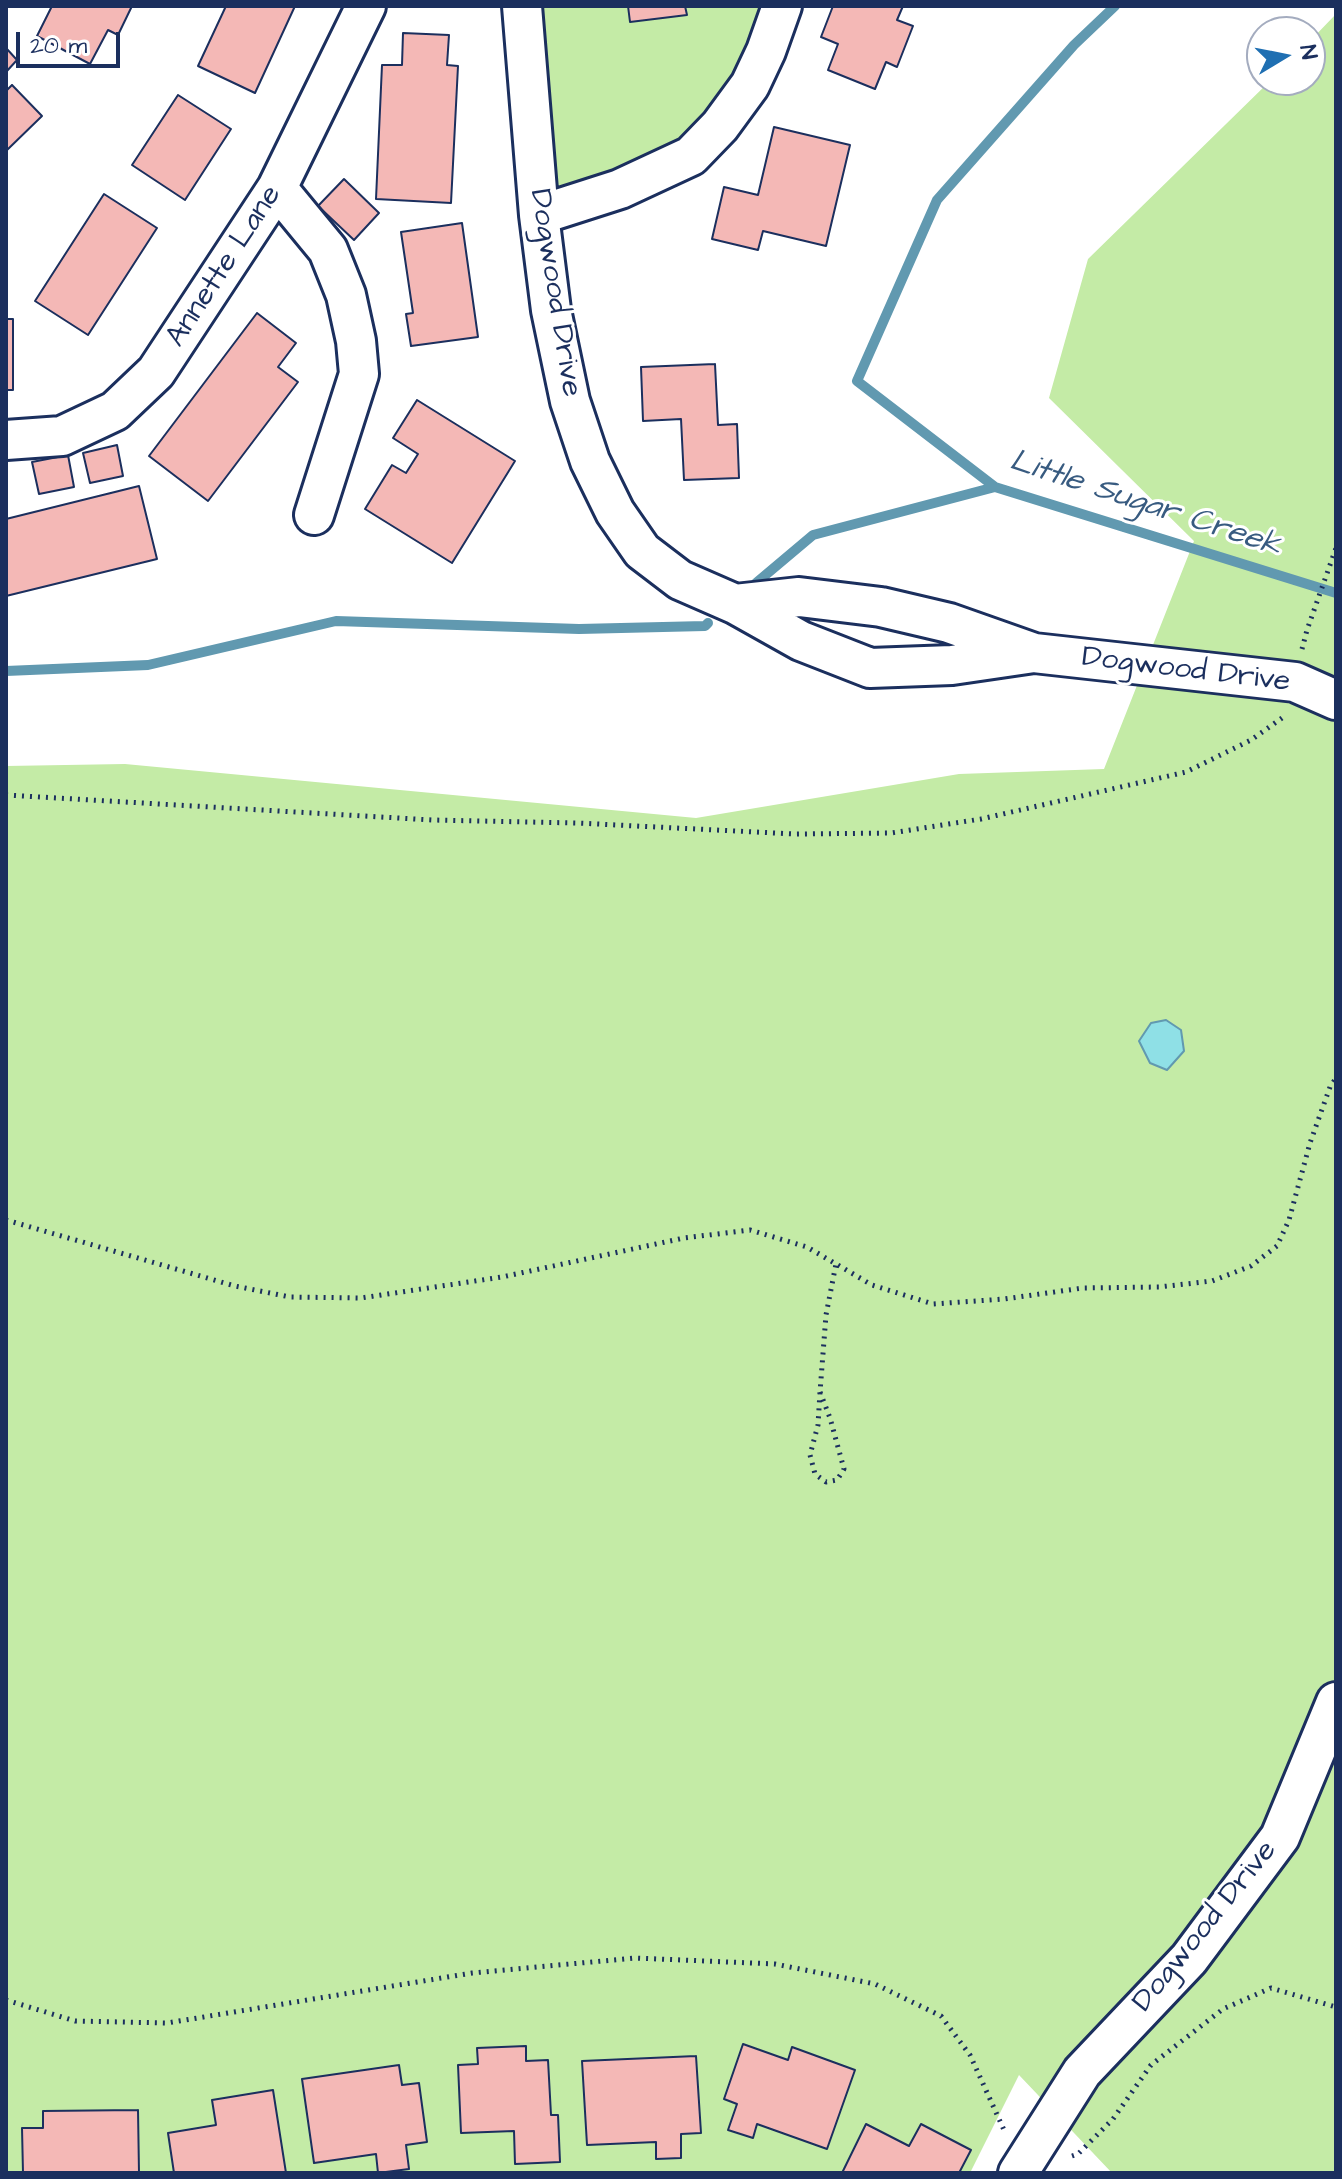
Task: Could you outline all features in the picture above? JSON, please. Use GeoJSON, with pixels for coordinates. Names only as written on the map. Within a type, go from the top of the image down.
{"type":"FeatureCollection","features":[{"type":"Feature","properties":{"kind":"street","name":"Annette Lane"},"geometry":{"type":"LineString","coordinates":[[6,440],[62,436],[115,411],[156,372],[277,188],[366,6]]}},
{"type":"Feature","properties":{"kind":"street","name":"Dogwood Drive"},"geometry":{"type":"LineString","coordinates":[[522,6],[539,215],[551,310],[570,401],[590,461],[615,512],[642,551],[680,580],[735,604],[801,641],[870,668],[952,665],[1034,653]]}},
{"type":"Feature","properties":{"kind":"street"},"geometry":{"type":"LineString","coordinates":[[539,215],[620,189],[691,156],[720,126],[750,85],[782,6]]}},
{"type":"Feature","properties":{"kind":"street"},"geometry":{"type":"LineString","coordinates":[[277,188],[328,250],[346,295],[356,341],[359,374],[314,515]]}},
{"type":"Feature","properties":{"kind":"street","name":"Dogwood Drive"},"geometry":{"type":"LineString","coordinates":[[735,604],[799,597],[881,607],[949,623],[1034,653],[1295,682],[1336,700]]}},
{"type":"Feature","properties":{"kind":"street","name":"Dogwood Drive"},"geometry":{"type":"LineString","coordinates":[[1021,2169],[1082,2072],[1189,1959],[1280,1837],[1336,1702]]}},
{"type":"Feature","properties":{"kind":"path"},"geometry":{"type":"LineString","coordinates":[[1307,630],[1336,548]]}},
{"type":"Feature","properties":{"kind":"path"},"geometry":{"type":"LineString","coordinates":[[6,795],[432,820],[577,823],[795,834],[891,833],[981,819],[1186,772],[1251,740],[1290,713],[1295,682]]}},
{"type":"Feature","properties":{"kind":"path"},"geometry":{"type":"LineString","coordinates":[[6,1220],[235,1286],[290,1297],[361,1298],[502,1277],[684,1238],[750,1230],[807,1247],[872,1285],[933,1304],[1004,1299],[1083,1288],[1159,1287],[1212,1281],[1251,1266],[1277,1246],[1289,1220],[1310,1143],[1336,1078]]}},
{"type":"Feature","properties":{"kind":"path"},"geometry":{"type":"LineString","coordinates":[[820,1392],[844,1469],[837,1480],[826,1482],[815,1474],[810,1455],[818,1425],[820,1392],[826,1315],[836,1264]]}},
{"type":"Feature","properties":{"kind":"path"},"geometry":{"type":"LineString","coordinates":[[6,2000],[75,2021],[167,2023],[472,1973],[635,1958],[775,1964],[875,1984],[941,2016],[970,2055],[1021,2169],[1078,2154],[1113,2119],[1151,2065],[1223,2009],[1271,1988],[1336,2007]]}},
{"type":"Feature","properties":{"kind":"green space"},"geometry":{"type":"Polygon","coordinates":[[[541,6],[763,6],[736,88],[682,149],[558,196],[541,6]]]}},
{"type":"Feature","properties":{"kind":"green space"},"geometry":{"type":"Polygon","coordinates":[[[1336,14],[1336,2173],[1112,2173],[1019,2075],[970,2173],[6,2173],[6,766],[125,764],[696,818],[959,774],[1104,769],[1194,541],[1049,398],[1088,259],[1255,96],[1326,96],[1326,24],[1336,14]]]}},
{"type":"Feature","properties":{"kind":"water"},"geometry":{"type":"Polygon","coordinates":[[[1166,1020],[1181,1030],[1184,1051],[1167,1070],[1150,1063],[1139,1041],[1151,1023],[1166,1020]]]}},
{"type":"Feature","properties":{"kind":"building"},"geometry":{"type":"Polygon","coordinates":[[[52,6],[132,6],[118,35],[108,30],[90,64],[37,36],[52,6]]]}},
{"type":"Feature","properties":{"kind":"building"},"geometry":{"type":"Polygon","coordinates":[[[226,6],[295,6],[255,93],[198,66],[226,6]]]}},
{"type":"Feature","properties":{"kind":"building"},"geometry":{"type":"Polygon","coordinates":[[[628,6],[685,6],[687,15],[630,22],[628,6]]]}},
{"type":"Feature","properties":{"kind":"building"},"geometry":{"type":"Polygon","coordinates":[[[833,6],[903,6],[897,20],[913,26],[897,67],[886,62],[875,89],[828,70],[838,44],[821,37],[833,6]]]}},
{"type":"Feature","properties":{"kind":"building"},"geometry":{"type":"Polygon","coordinates":[[[403,33],[449,35],[447,65],[458,66],[451,203],[376,199],[382,65],[402,65],[403,33]]]}},
{"type":"Feature","properties":{"kind":"building"},"geometry":{"type":"Polygon","coordinates":[[[6,48],[17,60],[6,72],[6,48]]]}},
{"type":"Feature","properties":{"kind":"building"},"geometry":{"type":"Polygon","coordinates":[[[12,85],[42,116],[6,151],[6,91],[12,85]]]}},
{"type":"Feature","properties":{"kind":"building"},"geometry":{"type":"Polygon","coordinates":[[[178,95],[231,129],[185,200],[132,165],[178,95]]]}},
{"type":"Feature","properties":{"kind":"building"},"geometry":{"type":"Polygon","coordinates":[[[774,127],[850,145],[826,246],[763,231],[758,250],[712,239],[724,187],[758,195],[774,127]]]}},
{"type":"Feature","properties":{"kind":"building"},"geometry":{"type":"Polygon","coordinates":[[[344,179],[379,213],[354,240],[318,206],[344,179]]]}},
{"type":"Feature","properties":{"kind":"building"},"geometry":{"type":"Polygon","coordinates":[[[104,194],[157,228],[88,335],[35,301],[104,194]]]}},
{"type":"Feature","properties":{"kind":"building"},"geometry":{"type":"Polygon","coordinates":[[[462,223],[478,337],[411,346],[406,314],[413,313],[401,232],[462,223]]]}},
{"type":"Feature","properties":{"kind":"building"},"geometry":{"type":"Polygon","coordinates":[[[257,313],[296,343],[278,367],[298,382],[208,501],[149,456],[257,313]]]}},
{"type":"Feature","properties":{"kind":"building"},"geometry":{"type":"Polygon","coordinates":[[[6,319],[13,319],[13,390],[6,390],[6,319]]]}},
{"type":"Feature","properties":{"kind":"building"},"geometry":{"type":"Polygon","coordinates":[[[715,364],[718,425],[737,424],[739,478],[684,480],[681,419],[643,421],[641,367],[715,364]]]}},
{"type":"Feature","properties":{"kind":"building"},"geometry":{"type":"Polygon","coordinates":[[[417,400],[515,461],[452,563],[365,509],[392,465],[406,473],[418,454],[393,438],[417,400]]]}},
{"type":"Feature","properties":{"kind":"building"},"geometry":{"type":"Polygon","coordinates":[[[117,445],[123,476],[90,483],[83,453],[117,445]]]}},
{"type":"Feature","properties":{"kind":"building"},"geometry":{"type":"Polygon","coordinates":[[[68,455],[74,487],[39,494],[32,462],[68,455]]]}},
{"type":"Feature","properties":{"kind":"building"},"geometry":{"type":"Polygon","coordinates":[[[139,486],[157,559],[6,596],[6,519],[139,486]]]}},
{"type":"Feature","properties":{"kind":"building"},"geometry":{"type":"Polygon","coordinates":[[[743,2044],[788,2060],[792,2047],[855,2070],[827,2149],[757,2124],[753,2138],[728,2130],[737,2104],[724,2099],[743,2044]]]}},
{"type":"Feature","properties":{"kind":"building"},"geometry":{"type":"Polygon","coordinates":[[[526,2046],[526,2061],[548,2060],[551,2115],[558,2115],[560,2162],[515,2164],[514,2131],[461,2133],[458,2065],[478,2064],[477,2048],[526,2046]]]}},
{"type":"Feature","properties":{"kind":"building"},"geometry":{"type":"Polygon","coordinates":[[[696,2056],[701,2133],[681,2134],[681,2158],[656,2159],[656,2142],[587,2145],[582,2061],[696,2056]]]}},
{"type":"Feature","properties":{"kind":"building"},"geometry":{"type":"Polygon","coordinates":[[[399,2065],[402,2085],[419,2083],[427,2142],[406,2145],[409,2169],[378,2173],[376,2154],[314,2163],[302,2079],[399,2065]]]}},
{"type":"Feature","properties":{"kind":"building"},"geometry":{"type":"Polygon","coordinates":[[[273,2090],[286,2173],[174,2173],[168,2133],[216,2125],[212,2100],[273,2090]]]}},
{"type":"Feature","properties":{"kind":"building"},"geometry":{"type":"Polygon","coordinates":[[[138,2110],[139,2173],[23,2173],[22,2128],[43,2128],[43,2111],[138,2110]]]}},
{"type":"Feature","properties":{"kind":"building"},"geometry":{"type":"Polygon","coordinates":[[[866,2124],[909,2146],[921,2124],[971,2150],[959,2173],[842,2173],[866,2124]]]}},
{"type":"Feature","properties":{"kind":"waterway","name":"Little Sugar Creek"},"geometry":{"type":"LineString","coordinates":[[1115,6],[1074,45],[937,200],[857,381],[995,487],[1336,593]]}},
{"type":"Feature","properties":{"kind":"waterway"},"geometry":{"type":"LineString","coordinates":[[756,583],[813,535],[995,487]]}},
{"type":"Feature","properties":{"kind":"waterway"},"geometry":{"type":"LineString","coordinates":[[6,671],[148,665],[336,621],[579,629],[705,626],[708,623]]}}]}
